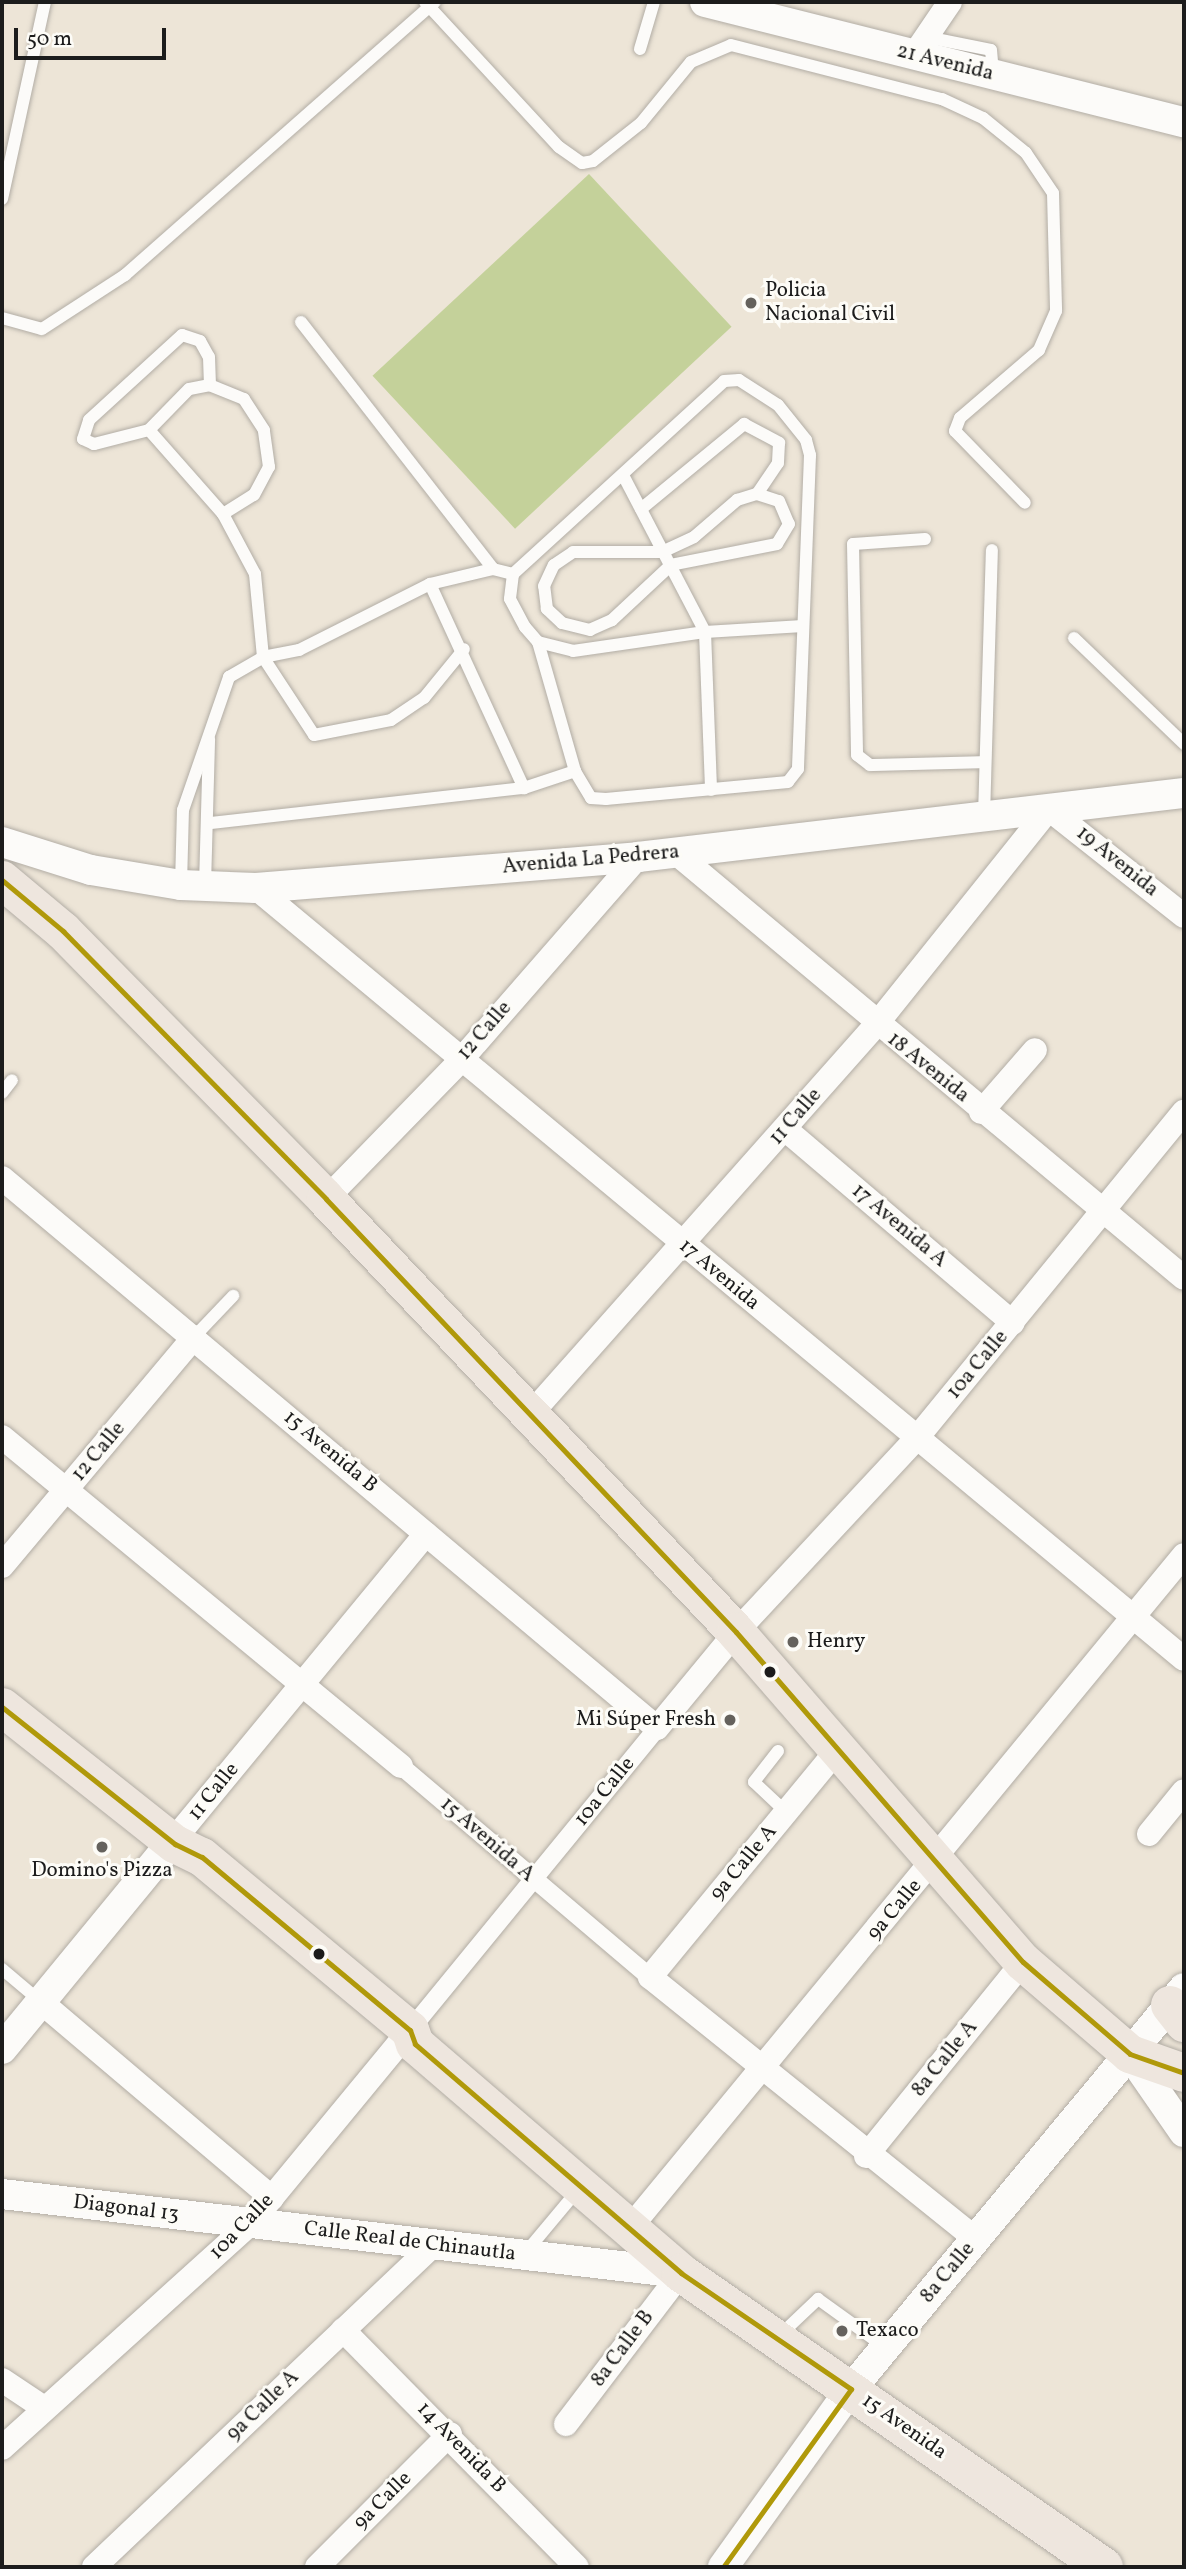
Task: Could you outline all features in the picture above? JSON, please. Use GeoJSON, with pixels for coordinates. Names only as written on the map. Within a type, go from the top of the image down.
{"type":"FeatureCollection","features":[{"type":"Feature","properties":{"kind":"main road"},"geometry":{"type":"LineString","coordinates":[[2,880],[63,931],[326,1199],[736,1632],[1023,1962],[1130,2054],[1184,2073]]}},
{"type":"Feature","properties":{"kind":"main road","name":"15 Avenida"},"geometry":{"type":"LineString","coordinates":[[2,1707],[174,1843],[202,1857],[681,2273],[1104,2567]]}},
{"type":"Feature","properties":{"kind":"street","name":"21 Avenida"},"geometry":{"type":"LineString","coordinates":[[705,2],[920,46],[993,75],[1184,122]]}},
{"type":"Feature","properties":{"kind":"street"},"geometry":{"type":"LineString","coordinates":[[920,46],[950,2]]}},
{"type":"Feature","properties":{"kind":"street","name":"Avenida La Pedrera"},"geometry":{"type":"LineString","coordinates":[[2,842],[91,870],[193,885],[256,888],[638,857],[1184,793]]}},
{"type":"Feature","properties":{"kind":"street","name":"19 Avenida"},"geometry":{"type":"LineString","coordinates":[[1049,808],[1184,916]]}},
{"type":"Feature","properties":{"kind":"street","name":"11 Calle"},"geometry":{"type":"LineString","coordinates":[[530,1416],[684,1246],[875,1026],[1049,808]]}},
{"type":"Feature","properties":{"kind":"street","name":"18 Avenida"},"geometry":{"type":"LineString","coordinates":[[677,853],[875,1026],[1184,1278]]}},
{"type":"Feature","properties":{"kind":"street","name":"12 Calle"},"geometry":{"type":"LineString","coordinates":[[326,1199],[460,1061],[638,857]]}},
{"type":"Feature","properties":{"kind":"street","name":"17 Avenida"},"geometry":{"type":"LineString","coordinates":[[256,888],[460,1061],[1184,1659]]}},
{"type":"Feature","properties":{"kind":"street"},"geometry":{"type":"LineString","coordinates":[[981,1112],[1035,1050]]}},
{"type":"Feature","properties":{"kind":"street","name":"10a Calle"},"geometry":{"type":"LineString","coordinates":[[2,2448],[250,2224],[408,2038],[533,1879],[736,1632],[916,1439],[1105,1213],[1184,1112]]}},
{"type":"Feature","properties":{"kind":"street","name":"17 Avenida A"},"geometry":{"type":"LineString","coordinates":[[785,1129],[1013,1323]]}},
{"type":"Feature","properties":{"kind":"street","name":"15 Avenida B"},"geometry":{"type":"LineString","coordinates":[[2,1178],[657,1728]]}},
{"type":"Feature","properties":{"kind":"street","name":"12 Calle"},"geometry":{"type":"LineString","coordinates":[[2,1566],[194,1337]]}},
{"type":"Feature","properties":{"kind":"street","name":"15 Avenida A"},"geometry":{"type":"LineString","coordinates":[[2,1437],[300,1687],[401,1766],[761,2070],[866,2156],[976,2239]]}},
{"type":"Feature","properties":{"kind":"street","name":"11 Calle"},"geometry":{"type":"LineString","coordinates":[[2,2049],[426,1534]]}},
{"type":"Feature","properties":{"kind":"street","name":"9a Calle"},"geometry":{"type":"LineString","coordinates":[[629,2228],[935,1862],[1184,1555]]}},
{"type":"Feature","properties":{"kind":"street","name":"9a Calle A"},"geometry":{"type":"LineString","coordinates":[[650,1977],[839,1748]]}},
{"type":"Feature","properties":{"kind":"street"},"geometry":{"type":"LineString","coordinates":[[1149,1834],[1184,1791]]}},
{"type":"Feature","properties":{"kind":"street","name":"8a Calle A"},"geometry":{"type":"LineString","coordinates":[[866,2156],[1023,1962]]}},
{"type":"Feature","properties":{"kind":"street"},"geometry":{"type":"LineString","coordinates":[[41,2002],[272,2198]]}},
{"type":"Feature","properties":{"kind":"street","name":"8a Calle"},"geometry":{"type":"LineString","coordinates":[[723,2567],[850,2389],[1130,2054],[1179,2005]]}},
{"type":"Feature","properties":{"kind":"street"},"geometry":{"type":"LineString","coordinates":[[1130,2054],[1184,2132]]}},
{"type":"Feature","properties":{"kind":"street","name":"Diagonal 13"},"geometry":{"type":"LineString","coordinates":[[2,2194],[250,2224]]}},
{"type":"Feature","properties":{"kind":"street","name":"Calle Real de Chinautla"},"geometry":{"type":"LineString","coordinates":[[250,2224],[681,2273]]}},
{"type":"Feature","properties":{"kind":"street","name":"Calle Real de Chinautla"},"geometry":{"type":"LineString","coordinates":[[569,2261],[610,2249],[629,2228]]}},
{"type":"Feature","properties":{"kind":"street","name":"9a Calle A"},"geometry":{"type":"LineString","coordinates":[[94,2567],[433,2245]]}},
{"type":"Feature","properties":{"kind":"street","name":"8a Calle B"},"geometry":{"type":"LineString","coordinates":[[566,2424],[681,2273]]}},
{"type":"Feature","properties":{"kind":"street","name":"14 Avenida B"},"geometry":{"type":"LineString","coordinates":[[343,2330],[450,2434],[564,2563]]}},
{"type":"Feature","properties":{"kind":"street"},"geometry":{"type":"LineString","coordinates":[[2,2380],[44,2408]]}},
{"type":"Feature","properties":{"kind":"street","name":"9a Calle"},"geometry":{"type":"LineString","coordinates":[[317,2567],[450,2434]]}},
{"type":"Feature","properties":{"kind":"lane"},"geometry":{"type":"LineString","coordinates":[[2,199],[45,2]]}},
{"type":"Feature","properties":{"kind":"lane"},"geometry":{"type":"LineString","coordinates":[[640,50],[654,2]]}},
{"type":"Feature","properties":{"kind":"lane"},"geometry":{"type":"LineString","coordinates":[[2,318],[42,329],[125,275],[430,3],[559,147],[582,163],[593,161],[641,123],[691,62],[732,45],[942,99],[983,118],[1015,144],[1053,193],[1056,310],[1039,350],[960,418],[955,431],[1025,503]]}},
{"type":"Feature","properties":{"kind":"lane"},"geometry":{"type":"LineString","coordinates":[[301,322],[493,569]]}},
{"type":"Feature","properties":{"kind":"lane"},"geometry":{"type":"LineString","coordinates":[[210,385],[209,357],[200,341],[182,335],[89,420],[83,439],[94,444],[149,430],[189,389],[210,385],[244,399],[264,430],[270,467],[254,495],[223,514]]}},
{"type":"Feature","properties":{"kind":"lane"},"geometry":{"type":"LineString","coordinates":[[739,380],[778,405],[806,440],[810,455],[798,769],[788,782],[591,798],[575,771],[538,642],[510,599],[513,574],[724,381],[739,380]]}},
{"type":"Feature","properties":{"kind":"lane"},"geometry":{"type":"LineString","coordinates":[[641,509],[744,424],[779,443],[778,463],[757,494]]}},
{"type":"Feature","properties":{"kind":"lane"},"geometry":{"type":"LineString","coordinates":[[149,430],[223,514],[255,574],[263,657],[301,723],[314,735],[331,736],[402,712],[424,698],[464,649]]}},
{"type":"Feature","properties":{"kind":"lane"},"geometry":{"type":"LineString","coordinates":[[623,475],[705,632],[711,789]]}},
{"type":"Feature","properties":{"kind":"lane"},"geometry":{"type":"LineString","coordinates":[[757,494],[779,501],[789,524],[777,544],[671,565],[611,620],[590,630],[562,623],[547,609],[544,586],[554,565],[573,552],[662,552],[694,537],[737,500],[757,494]]}},
{"type":"Feature","properties":{"kind":"lane"},"geometry":{"type":"LineString","coordinates":[[925,539],[853,544],[857,755],[870,765],[983,762]]}},
{"type":"Feature","properties":{"kind":"lane"},"geometry":{"type":"LineString","coordinates":[[984,816],[983,762],[992,550]]}},
{"type":"Feature","properties":{"kind":"lane"},"geometry":{"type":"LineString","coordinates":[[193,885],[183,810],[229,677],[263,657],[299,650],[430,584],[493,569],[513,574]]}},
{"type":"Feature","properties":{"kind":"lane"},"geometry":{"type":"LineString","coordinates":[[430,584],[464,649],[524,788]]}},
{"type":"Feature","properties":{"kind":"lane"},"geometry":{"type":"LineString","coordinates":[[538,642],[573,651],[705,632],[803,626]]}},
{"type":"Feature","properties":{"kind":"lane"},"geometry":{"type":"LineString","coordinates":[[1074,638],[1184,744]]}},
{"type":"Feature","properties":{"kind":"lane"},"geometry":{"type":"LineString","coordinates":[[193,885],[211,823],[209,739]]}},
{"type":"Feature","properties":{"kind":"lane"},"geometry":{"type":"LineString","coordinates":[[211,823],[524,788],[575,771]]}},
{"type":"Feature","properties":{"kind":"lane"},"geometry":{"type":"LineString","coordinates":[[2,1093],[12,1080]]}},
{"type":"Feature","properties":{"kind":"lane"},"geometry":{"type":"LineString","coordinates":[[194,1337],[233,1296]]}},
{"type":"Feature","properties":{"kind":"lane"},"geometry":{"type":"LineString","coordinates":[[778,1751],[754,1782],[786,1812]]}},
{"type":"Feature","properties":{"kind":"lane"},"geometry":{"type":"LineString","coordinates":[[2,1969],[41,2002]]}},
{"type":"Feature","properties":{"kind":"lane"},"geometry":{"type":"LineString","coordinates":[[522,2255],[580,2188]]}},
{"type":"Feature","properties":{"kind":"lane"},"geometry":{"type":"LineString","coordinates":[[777,2339],[818,2299],[886,2348]]}},
{"type":"Feature","properties":{"kind":"green space"},"geometry":{"type":"Polygon","coordinates":[[[589,174],[732,327],[515,529],[373,376],[589,174]]]}},
{"type":"Feature","properties":{"kind":"transit line"},"geometry":{"type":"LineString","coordinates":[[2,880],[63,931],[326,1199],[736,1632],[1023,1962],[1130,2054],[1184,2073]]}},
{"type":"Feature","properties":{"kind":"transit line"},"geometry":{"type":"LineString","coordinates":[[2,1707],[175,1844],[202,1857],[410,2030],[415,2044],[681,2273],[851,2389],[723,2567]]}},
{"type":"Feature","properties":{"kind":"place","name":"Policia Nacional Civil"},"geometry":{"type":"Point","coordinates":[751,303]}},
{"type":"Feature","properties":{"kind":"place","name":"Henry"},"geometry":{"type":"Point","coordinates":[793,1642]}},
{"type":"Feature","properties":{"kind":"place","name":"Mi Súper Fresh"},"geometry":{"type":"Point","coordinates":[730,1720]}},
{"type":"Feature","properties":{"kind":"place","name":"Domino's Pizza"},"geometry":{"type":"Point","coordinates":[102,1847]}},
{"type":"Feature","properties":{"kind":"place","name":"Texaco"},"geometry":{"type":"Point","coordinates":[842,2331]}}]}
